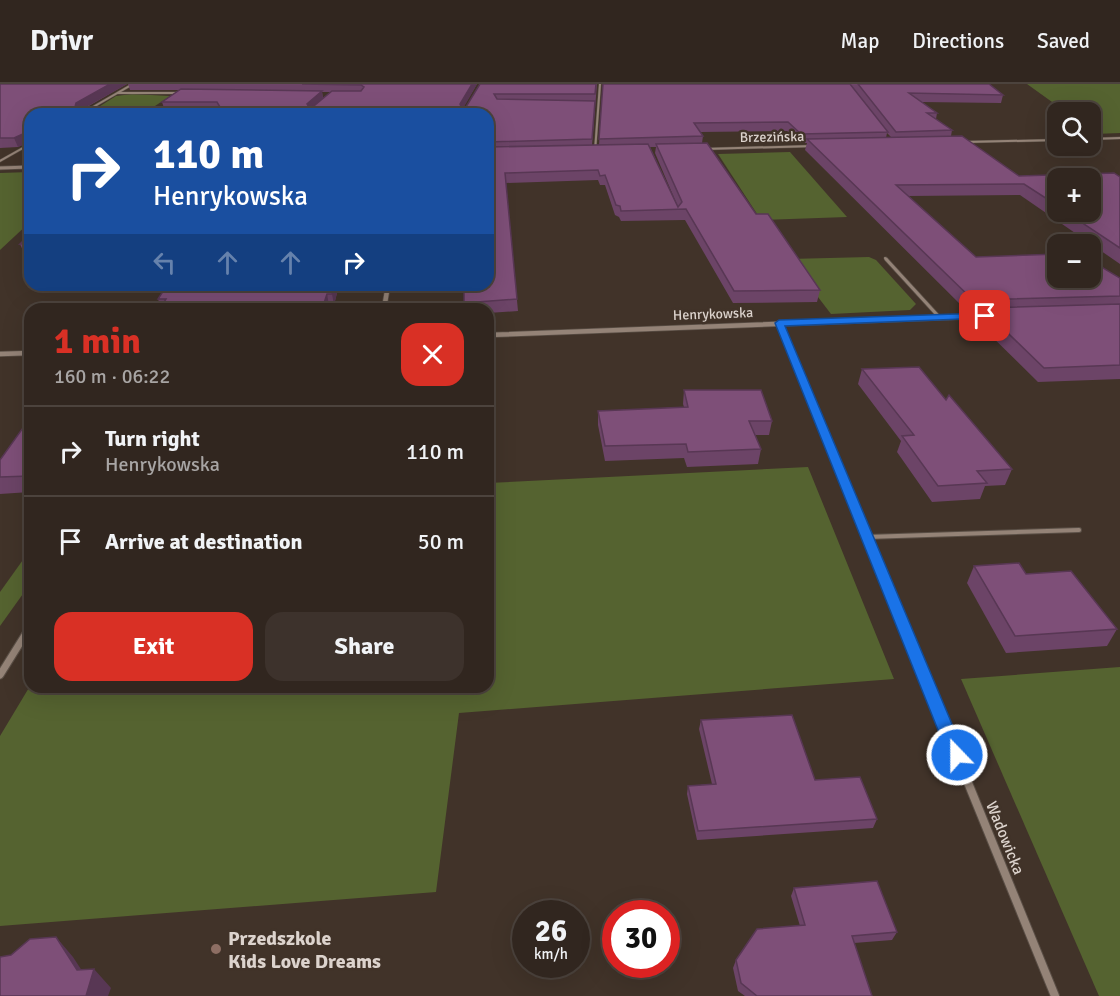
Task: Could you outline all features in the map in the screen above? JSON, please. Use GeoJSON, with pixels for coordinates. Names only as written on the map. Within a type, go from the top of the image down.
{"type":"FeatureCollection","features":[{"type":"Feature","properties":{"kind":"street"},"geometry":{"type":"LineString","coordinates":[[1101,139],[1120,138]]}},
{"type":"Feature","properties":{"kind":"street"},"geometry":{"type":"LineString","coordinates":[[963,142],[1047,140]]}},
{"type":"Feature","properties":{"kind":"street","name":"Brzezińska"},"geometry":{"type":"LineString","coordinates":[[694,149],[821,146]]}},
{"type":"Feature","properties":{"kind":"street"},"geometry":{"type":"LineString","coordinates":[[595,151],[606,151]]}},
{"type":"Feature","properties":{"kind":"street"},"geometry":{"type":"LineString","coordinates":[[0,168],[24,167]]}},
{"type":"Feature","properties":{"kind":"street","name":"Henrykowska"},"geometry":{"type":"LineString","coordinates":[[494,335],[996,316]]}},
{"type":"Feature","properties":{"kind":"street","name":"Wadowicka"},"geometry":{"type":"LineString","coordinates":[[779,323],[1055,996]]}},
{"type":"Feature","properties":{"kind":"street"},"geometry":{"type":"LineString","coordinates":[[0,354],[24,353]]}},
{"type":"Feature","properties":{"kind":"street"},"geometry":{"type":"LineString","coordinates":[[0,675],[24,637]]}},
{"type":"Feature","properties":{"kind":"lane"},"geometry":{"type":"LineString","coordinates":[[92,108],[133,84]]}},
{"type":"Feature","properties":{"kind":"lane"},"geometry":{"type":"LineString","coordinates":[[595,151],[600,84]]}},
{"type":"Feature","properties":{"kind":"lane"},"geometry":{"type":"LineString","coordinates":[[118,93],[182,94],[173,100]]}},
{"type":"Feature","properties":{"kind":"lane"},"geometry":{"type":"LineString","coordinates":[[589,105],[599,106]]}},
{"type":"Feature","properties":{"kind":"lane"},"geometry":{"type":"LineString","coordinates":[[705,142],[705,148]]}},
{"type":"Feature","properties":{"kind":"lane"},"geometry":{"type":"LineString","coordinates":[[0,161],[24,147]]}},
{"type":"Feature","properties":{"kind":"lane"},"geometry":{"type":"LineString","coordinates":[[885,258],[940,318]]}},
{"type":"Feature","properties":{"kind":"lane"},"geometry":{"type":"LineString","coordinates":[[867,537],[1079,530]]}},
{"type":"Feature","properties":{"kind":"green space"},"geometry":{"type":"Polygon","coordinates":[[[1027,84],[1120,84],[1120,133],[1101,134],[1101,102],[1052,102],[1027,84]]]}},
{"type":"Feature","properties":{"kind":"green space"},"geometry":{"type":"Polygon","coordinates":[[[132,94],[170,96],[152,108],[97,108],[116,96],[132,94]]]}},
{"type":"Feature","properties":{"kind":"green space"},"geometry":{"type":"Polygon","coordinates":[[[790,152],[847,217],[761,220],[718,154],[790,152]]]}},
{"type":"Feature","properties":{"kind":"green space"},"geometry":{"type":"Polygon","coordinates":[[[24,172],[24,228],[0,250],[0,173],[24,172]]]}},
{"type":"Feature","properties":{"kind":"green space"},"geometry":{"type":"Polygon","coordinates":[[[869,257],[876,260],[916,304],[910,310],[831,314],[789,259],[869,257]]]}},
{"type":"Feature","properties":{"kind":"green space"},"geometry":{"type":"Polygon","coordinates":[[[808,467],[894,679],[459,713],[436,892],[0,926],[0,736],[26,693],[494,693],[494,483],[808,467]]]}},
{"type":"Feature","properties":{"kind":"green space"},"geometry":{"type":"Polygon","coordinates":[[[24,558],[24,592],[0,626],[0,592],[24,558]]]}},
{"type":"Feature","properties":{"kind":"green space"},"geometry":{"type":"Polygon","coordinates":[[[1120,667],[1120,996],[1099,996],[961,679],[1120,667]]]}},
{"type":"Feature","properties":{"kind":"building"},"geometry":{"type":"Polygon","coordinates":[[[0,84],[110,84],[76,103],[75,107],[146,108],[24,108],[24,133],[14,138],[0,138],[0,84]]]}},
{"type":"Feature","properties":{"kind":"building"},"geometry":{"type":"Polygon","coordinates":[[[302,84],[472,84],[460,104],[462,108],[311,108],[332,91],[361,91],[364,87],[361,85],[302,84]]]}},
{"type":"Feature","properties":{"kind":"building"},"geometry":{"type":"Polygon","coordinates":[[[480,84],[596,84],[595,94],[494,94],[497,99],[595,101],[592,139],[494,142],[494,108],[464,108],[480,84]]]}},
{"type":"Feature","properties":{"kind":"building"},"geometry":{"type":"Polygon","coordinates":[[[603,84],[850,84],[888,132],[801,134],[788,122],[694,123],[703,136],[599,139],[603,84]]]}},
{"type":"Feature","properties":{"kind":"building"},"geometry":{"type":"Polygon","coordinates":[[[858,84],[989,84],[1003,95],[909,93],[937,113],[927,113],[952,130],[896,132],[858,84]]]}},
{"type":"Feature","properties":{"kind":"building"},"geometry":{"type":"Polygon","coordinates":[[[181,89],[322,91],[307,104],[309,108],[218,108],[217,102],[162,102],[181,89]]]}},
{"type":"Feature","properties":{"kind":"building"},"geometry":{"type":"Polygon","coordinates":[[[962,136],[1019,176],[1047,175],[1047,199],[1024,184],[896,185],[976,257],[1047,254],[1047,288],[1101,288],[1101,267],[1120,278],[1120,296],[973,300],[807,139],[962,136]]]}},
{"type":"Feature","properties":{"kind":"building"},"geometry":{"type":"Polygon","coordinates":[[[707,143],[756,214],[768,214],[820,290],[734,291],[686,209],[621,211],[620,206],[616,205],[605,175],[600,176],[598,170],[505,173],[517,299],[464,303],[464,291],[494,291],[494,147],[648,144],[678,207],[682,202],[656,144],[707,143]]]}},
{"type":"Feature","properties":{"kind":"building"},"geometry":{"type":"Polygon","coordinates":[[[1101,173],[1114,173],[1120,177],[1120,248],[1081,222],[1101,222],[1101,173]]]}},
{"type":"Feature","properties":{"kind":"building"},"geometry":{"type":"Polygon","coordinates":[[[163,291],[333,291],[332,294],[327,294],[324,303],[164,303],[166,299],[158,299],[163,291]]]}},
{"type":"Feature","properties":{"kind":"building"},"geometry":{"type":"Polygon","coordinates":[[[1120,304],[1120,365],[1044,368],[982,308],[1120,304]]]}},
{"type":"Feature","properties":{"kind":"building"},"geometry":{"type":"Polygon","coordinates":[[[919,367],[946,400],[949,395],[1012,469],[977,471],[987,483],[938,486],[902,436],[914,435],[862,369],[919,367]]]}},
{"type":"Feature","properties":{"kind":"building"},"geometry":{"type":"Polygon","coordinates":[[[684,390],[761,390],[772,421],[749,421],[761,449],[688,452],[686,444],[605,446],[598,411],[688,407],[684,390]]]}},
{"type":"Feature","properties":{"kind":"building"},"geometry":{"type":"Polygon","coordinates":[[[24,426],[24,476],[0,477],[0,460],[24,426]]]}},
{"type":"Feature","properties":{"kind":"building"},"geometry":{"type":"Polygon","coordinates":[[[1019,563],[1026,574],[1071,571],[1117,629],[1015,636],[974,566],[1019,563]]]}},
{"type":"Feature","properties":{"kind":"building"},"geometry":{"type":"Polygon","coordinates":[[[792,715],[815,780],[860,777],[877,819],[698,831],[688,786],[716,784],[701,720],[792,715]]]}},
{"type":"Feature","properties":{"kind":"building"},"geometry":{"type":"Polygon","coordinates":[[[877,881],[897,932],[852,936],[872,996],[757,996],[741,983],[736,960],[757,929],[805,925],[794,888],[877,881]]]}},
{"type":"Feature","properties":{"kind":"building"},"geometry":{"type":"Polygon","coordinates":[[[56,937],[77,970],[94,969],[86,996],[0,996],[0,957],[11,955],[30,939],[56,937]]]}},
{"type":"Feature","properties":{"kind":"place","name":"Przedszkole Kids Love Dreams"},"geometry":{"type":"Point","coordinates":[216,949]}},
{"type":"Feature","properties":{"kind":"route"},"geometry":{"type":"LineString","coordinates":[[957,755],[779,323],[985,316]]}}]}
